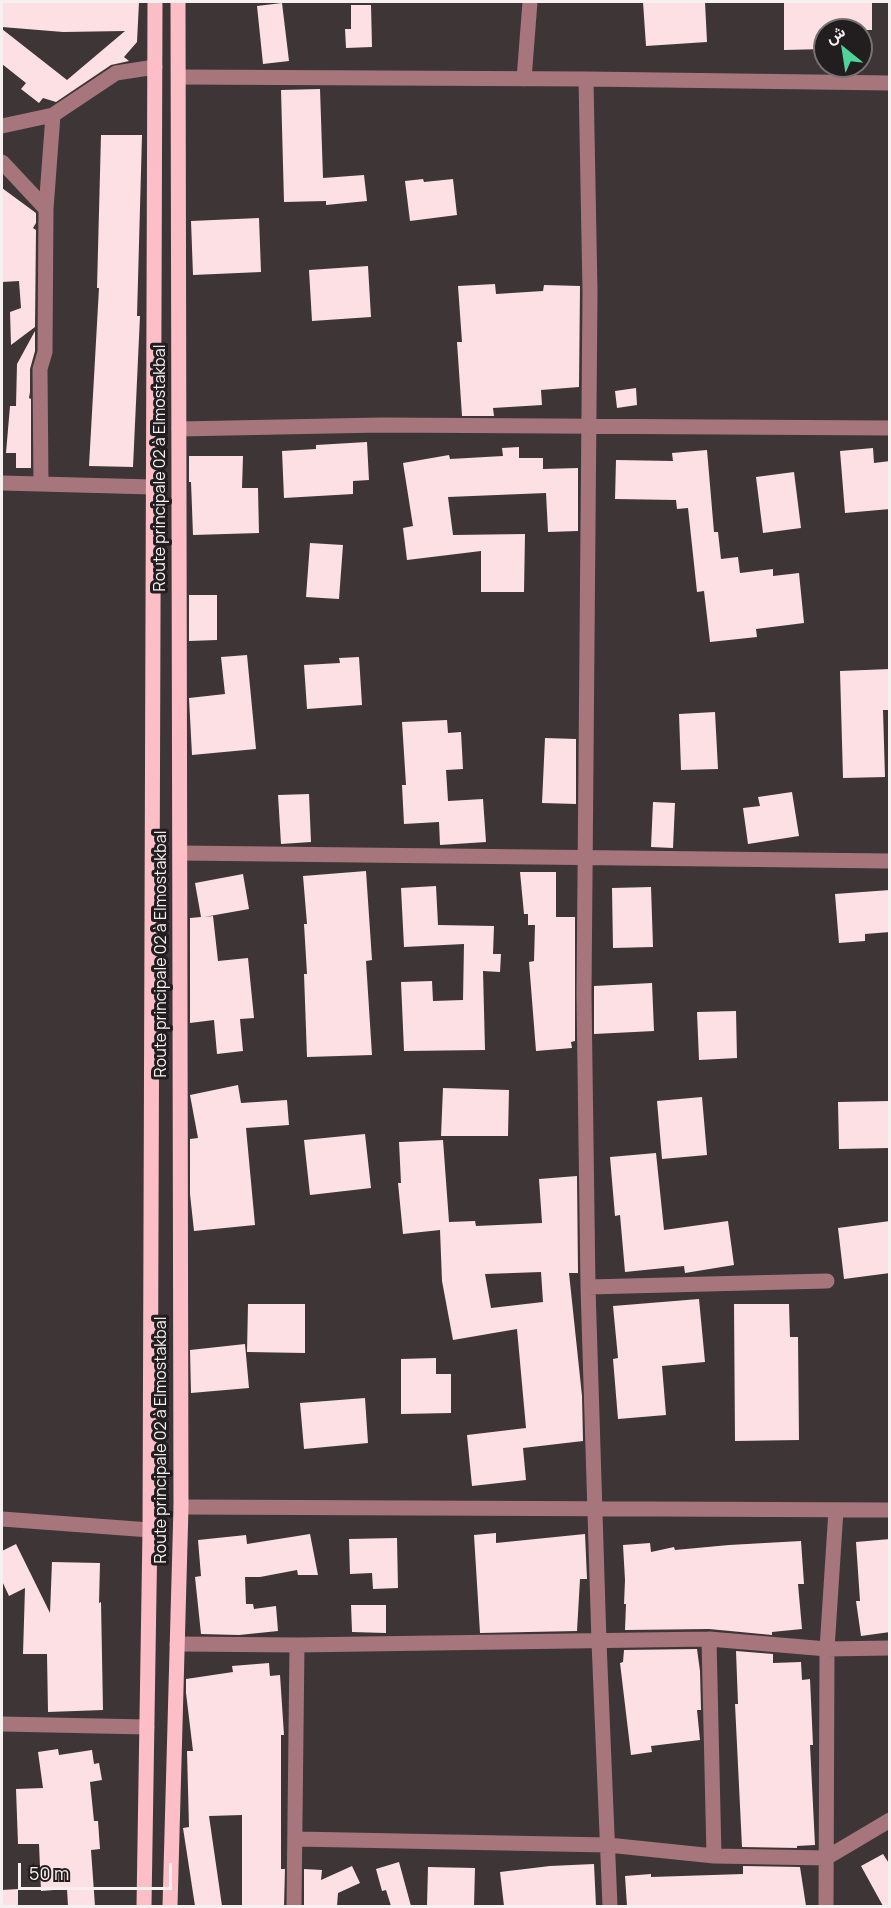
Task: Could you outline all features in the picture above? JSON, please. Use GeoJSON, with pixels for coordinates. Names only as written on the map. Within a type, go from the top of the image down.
{"type":"FeatureCollection","features":[{"type":"Feature","properties":{"kind":"main road","name":"Route principale 02 à Elmostakbal"},"geometry":{"type":"LineString","coordinates":[[144,1906],[150,1530],[155,2]]}},
{"type":"Feature","properties":{"kind":"main road","name":"Route principale 02 à Elmostakbal"},"geometry":{"type":"LineString","coordinates":[[170,1906],[181,1508],[178,2]]}},
{"type":"Feature","properties":{"kind":"street"},"geometry":{"type":"LineString","coordinates":[[524,80],[530,2]]}},
{"type":"Feature","properties":{"kind":"street"},"geometry":{"type":"LineString","coordinates":[[2,126],[53,116],[116,73],[155,67]]}},
{"type":"Feature","properties":{"kind":"street"},"geometry":{"type":"LineString","coordinates":[[179,77],[890,83]]}},
{"type":"Feature","properties":{"kind":"street"},"geometry":{"type":"LineString","coordinates":[[585,79],[590,292],[584,994],[588,1287],[610,1906]]}},
{"type":"Feature","properties":{"kind":"street"},"geometry":{"type":"LineString","coordinates":[[41,484],[40,369],[45,352],[46,209],[53,116]]}},
{"type":"Feature","properties":{"kind":"street"},"geometry":{"type":"LineString","coordinates":[[2,162],[46,209]]}},
{"type":"Feature","properties":{"kind":"street"},"geometry":{"type":"LineString","coordinates":[[179,429],[381,425],[890,428]]}},
{"type":"Feature","properties":{"kind":"street"},"geometry":{"type":"LineString","coordinates":[[2,483],[153,487]]}},
{"type":"Feature","properties":{"kind":"street"},"geometry":{"type":"LineString","coordinates":[[180,853],[890,861]]}},
{"type":"Feature","properties":{"kind":"street"},"geometry":{"type":"LineString","coordinates":[[588,1287],[827,1281]]}},
{"type":"Feature","properties":{"kind":"street"},"geometry":{"type":"LineString","coordinates":[[181,1508],[890,1510]]}},
{"type":"Feature","properties":{"kind":"street"},"geometry":{"type":"LineString","coordinates":[[826,1906],[827,1649],[836,1510]]}},
{"type":"Feature","properties":{"kind":"street"},"geometry":{"type":"LineString","coordinates":[[2,1519],[150,1530]]}},
{"type":"Feature","properties":{"kind":"street"},"geometry":{"type":"LineString","coordinates":[[177,1644],[297,1645],[709,1639],[827,1649],[890,1648]]}},
{"type":"Feature","properties":{"kind":"street"},"geometry":{"type":"LineString","coordinates":[[709,1639],[714,1856]]}},
{"type":"Feature","properties":{"kind":"street"},"geometry":{"type":"LineString","coordinates":[[294,1906],[297,1645]]}},
{"type":"Feature","properties":{"kind":"street"},"geometry":{"type":"LineString","coordinates":[[2,1724],[147,1727]]}},
{"type":"Feature","properties":{"kind":"street"},"geometry":{"type":"LineString","coordinates":[[296,1839],[608,1845],[714,1856],[826,1858],[890,1820]]}},
{"type":"Feature","properties":{"kind":"building"},"geometry":{"type":"Polygon","coordinates":[[[2,2],[139,2],[137,42],[124,57],[129,61],[111,65],[56,102],[43,98],[39,103],[21,89],[26,83],[2,64],[2,29],[67,80],[125,31],[63,32],[2,27],[2,2]]]}},
{"type":"Feature","properties":{"kind":"building"},"geometry":{"type":"Polygon","coordinates":[[[643,2],[705,2],[707,42],[646,46],[643,2]]]}},
{"type":"Feature","properties":{"kind":"building"},"geometry":{"type":"Polygon","coordinates":[[[784,2],[872,2],[872,18],[813,18],[813,49],[784,50],[784,2]]]}},
{"type":"Feature","properties":{"kind":"building"},"geometry":{"type":"Polygon","coordinates":[[[282,3],[289,61],[263,64],[257,6],[282,3]]]}},
{"type":"Feature","properties":{"kind":"building"},"geometry":{"type":"Polygon","coordinates":[[[351,5],[371,5],[372,47],[346,48],[345,29],[351,29],[351,5]]]}},
{"type":"Feature","properties":{"kind":"building"},"geometry":{"type":"Polygon","coordinates":[[[320,89],[323,178],[364,175],[367,201],[326,205],[326,201],[284,202],[281,90],[320,89]]]}},
{"type":"Feature","properties":{"kind":"building"},"geometry":{"type":"Polygon","coordinates":[[[101,135],[142,135],[137,316],[140,316],[133,467],[89,466],[99,288],[97,288],[101,135]]]}},
{"type":"Feature","properties":{"kind":"building"},"geometry":{"type":"Polygon","coordinates":[[[423,179],[424,182],[453,179],[457,215],[410,221],[405,181],[423,179]]]}},
{"type":"Feature","properties":{"kind":"building"},"geometry":{"type":"Polygon","coordinates":[[[2,188],[36,213],[36,223],[33,228],[36,230],[35,327],[11,345],[10,312],[21,308],[19,281],[2,282],[2,188]]]}},
{"type":"Feature","properties":{"kind":"building"},"geometry":{"type":"Polygon","coordinates":[[[259,218],[261,272],[193,275],[191,221],[259,218]]]}},
{"type":"Feature","properties":{"kind":"building"},"geometry":{"type":"Polygon","coordinates":[[[368,266],[371,317],[312,321],[309,270],[368,266]]]}},
{"type":"Feature","properties":{"kind":"building"},"geometry":{"type":"Polygon","coordinates":[[[495,284],[496,294],[543,291],[544,285],[580,286],[579,387],[541,390],[542,405],[493,408],[494,416],[462,416],[457,342],[462,342],[458,286],[495,284]]]}},
{"type":"Feature","properties":{"kind":"building"},"geometry":{"type":"Polygon","coordinates":[[[35,331],[29,398],[31,399],[31,468],[16,468],[16,453],[6,453],[10,406],[16,406],[17,364],[35,331]]]}},
{"type":"Feature","properties":{"kind":"building"},"geometry":{"type":"Polygon","coordinates":[[[636,388],[637,405],[617,408],[615,391],[636,388]]]}},
{"type":"Feature","properties":{"kind":"building"},"geometry":{"type":"Polygon","coordinates":[[[367,442],[369,480],[353,481],[353,494],[284,498],[282,451],[316,449],[316,445],[367,442]]]}},
{"type":"Feature","properties":{"kind":"building"},"geometry":{"type":"Polygon","coordinates":[[[519,447],[519,458],[543,458],[543,469],[578,468],[578,531],[548,532],[546,493],[448,497],[453,535],[525,534],[524,592],[481,592],[481,551],[407,560],[403,528],[413,526],[403,463],[449,455],[450,459],[503,456],[502,448],[519,447]]]}},
{"type":"Feature","properties":{"kind":"building"},"geometry":{"type":"Polygon","coordinates":[[[873,448],[874,463],[890,461],[890,509],[845,513],[840,451],[873,448]]]}},
{"type":"Feature","properties":{"kind":"building"},"geometry":{"type":"Polygon","coordinates":[[[707,450],[714,532],[718,532],[721,559],[738,557],[740,573],[773,569],[773,576],[799,573],[804,623],[756,629],[757,637],[710,642],[704,591],[697,592],[688,508],[677,509],[676,500],[615,499],[616,460],[673,461],[672,453],[707,450]]]}},
{"type":"Feature","properties":{"kind":"building"},"geometry":{"type":"Polygon","coordinates":[[[189,456],[243,456],[242,488],[258,488],[259,533],[193,535],[189,456]]]}},
{"type":"Feature","properties":{"kind":"building"},"geometry":{"type":"Polygon","coordinates":[[[794,472],[801,528],[763,533],[756,477],[794,472]]]}},
{"type":"Feature","properties":{"kind":"building"},"geometry":{"type":"Polygon","coordinates":[[[310,543],[343,545],[339,599],[306,597],[310,543]]]}},
{"type":"Feature","properties":{"kind":"building"},"geometry":{"type":"Polygon","coordinates":[[[189,595],[217,595],[217,640],[189,641],[189,595]]]}},
{"type":"Feature","properties":{"kind":"building"},"geometry":{"type":"Polygon","coordinates":[[[247,655],[256,749],[192,755],[189,698],[225,694],[221,657],[247,655]]]}},
{"type":"Feature","properties":{"kind":"building"},"geometry":{"type":"Polygon","coordinates":[[[359,657],[362,705],[307,709],[304,665],[340,663],[339,658],[359,657]]]}},
{"type":"Feature","properties":{"kind":"building"},"geometry":{"type":"Polygon","coordinates":[[[890,669],[890,710],[883,710],[885,777],[843,778],[840,671],[890,669]]]}},
{"type":"Feature","properties":{"kind":"building"},"geometry":{"type":"Polygon","coordinates":[[[715,712],[718,769],[681,770],[679,714],[715,712]]]}},
{"type":"Feature","properties":{"kind":"building"},"geometry":{"type":"Polygon","coordinates":[[[447,720],[448,733],[461,732],[463,769],[446,770],[448,801],[483,799],[486,842],[440,845],[439,822],[404,824],[402,785],[406,785],[402,722],[447,720]]]}},
{"type":"Feature","properties":{"kind":"building"},"geometry":{"type":"Polygon","coordinates":[[[545,738],[576,739],[576,804],[542,803],[545,738]]]}},
{"type":"Feature","properties":{"kind":"building"},"geometry":{"type":"Polygon","coordinates":[[[792,792],[799,836],[748,844],[743,808],[760,806],[758,797],[792,792]]]}},
{"type":"Feature","properties":{"kind":"building"},"geometry":{"type":"Polygon","coordinates":[[[309,794],[311,842],[281,844],[278,795],[309,794]]]}},
{"type":"Feature","properties":{"kind":"building"},"geometry":{"type":"Polygon","coordinates":[[[653,802],[675,803],[673,848],[651,847],[653,802]]]}},
{"type":"Feature","properties":{"kind":"building"},"geometry":{"type":"Polygon","coordinates":[[[366,871],[372,960],[366,961],[372,1055],[307,1057],[304,974],[307,974],[304,924],[307,924],[303,876],[366,871]]]}},
{"type":"Feature","properties":{"kind":"building"},"geometry":{"type":"Polygon","coordinates":[[[520,872],[556,872],[556,917],[575,917],[575,1041],[571,1042],[572,1048],[536,1051],[529,962],[534,961],[535,925],[528,925],[528,914],[524,914],[520,872]]]}},
{"type":"Feature","properties":{"kind":"building"},"geometry":{"type":"Polygon","coordinates":[[[243,874],[249,909],[204,917],[213,916],[218,961],[248,958],[254,1018],[240,1019],[243,1051],[217,1054],[214,1020],[190,1023],[190,918],[201,917],[195,883],[243,874]]]}},
{"type":"Feature","properties":{"kind":"building"},"geometry":{"type":"Polygon","coordinates":[[[436,886],[438,925],[494,926],[493,954],[501,954],[500,972],[483,971],[485,1050],[404,1051],[401,982],[432,981],[433,1001],[463,1000],[464,944],[404,947],[401,888],[436,886]]]}},
{"type":"Feature","properties":{"kind":"building"},"geometry":{"type":"Polygon","coordinates":[[[651,887],[653,947],[613,948],[612,888],[651,887]]]}},
{"type":"Feature","properties":{"kind":"building"},"geometry":{"type":"Polygon","coordinates":[[[890,890],[890,932],[865,934],[865,941],[839,943],[835,894],[890,890]]]}},
{"type":"Feature","properties":{"kind":"building"},"geometry":{"type":"Polygon","coordinates":[[[652,983],[654,1031],[594,1034],[594,986],[652,983]]]}},
{"type":"Feature","properties":{"kind":"building"},"geometry":{"type":"Polygon","coordinates":[[[736,1011],[737,1058],[699,1060],[697,1012],[736,1011]]]}},
{"type":"Feature","properties":{"kind":"building"},"geometry":{"type":"Polygon","coordinates":[[[238,1085],[241,1103],[287,1100],[289,1125],[246,1128],[255,1225],[194,1231],[190,1194],[190,1139],[198,1138],[190,1095],[238,1085]]]}},
{"type":"Feature","properties":{"kind":"building"},"geometry":{"type":"Polygon","coordinates":[[[443,1088],[509,1090],[508,1136],[441,1136],[443,1088]]]}},
{"type":"Feature","properties":{"kind":"building"},"geometry":{"type":"Polygon","coordinates":[[[702,1097],[707,1155],[662,1159],[657,1101],[702,1097]]]}},
{"type":"Feature","properties":{"kind":"building"},"geometry":{"type":"Polygon","coordinates":[[[890,1101],[890,1148],[839,1149],[838,1102],[890,1101]]]}},
{"type":"Feature","properties":{"kind":"building"},"geometry":{"type":"Polygon","coordinates":[[[365,1134],[371,1188],[310,1195],[304,1140],[365,1134]]]}},
{"type":"Feature","properties":{"kind":"building"},"geometry":{"type":"Polygon","coordinates":[[[443,1140],[449,1222],[475,1221],[476,1226],[542,1223],[539,1179],[577,1176],[578,1273],[569,1273],[582,1396],[583,1441],[523,1448],[526,1480],[472,1486],[467,1435],[526,1428],[517,1329],[453,1340],[442,1281],[440,1230],[403,1234],[398,1183],[401,1183],[399,1142],[443,1140]],[[541,1272],[485,1274],[491,1308],[543,1302],[541,1272]]]}},
{"type":"Feature","properties":{"kind":"building"},"geometry":{"type":"Polygon","coordinates":[[[656,1153],[664,1230],[728,1221],[734,1265],[685,1273],[684,1266],[625,1272],[620,1215],[615,1216],[610,1157],[656,1153]]]}},
{"type":"Feature","properties":{"kind":"building"},"geometry":{"type":"Polygon","coordinates":[[[890,1221],[890,1273],[844,1279],[838,1228],[890,1221]]]}},
{"type":"Feature","properties":{"kind":"building"},"geometry":{"type":"Polygon","coordinates":[[[699,1299],[705,1362],[662,1366],[666,1415],[618,1419],[613,1359],[618,1358],[613,1306],[699,1299]]]}},
{"type":"Feature","properties":{"kind":"building"},"geometry":{"type":"Polygon","coordinates":[[[248,1304],[305,1304],[305,1353],[247,1352],[248,1304]]]}},
{"type":"Feature","properties":{"kind":"building"},"geometry":{"type":"Polygon","coordinates":[[[734,1304],[789,1304],[790,1337],[798,1337],[799,1440],[735,1441],[734,1304]]]}},
{"type":"Feature","properties":{"kind":"building"},"geometry":{"type":"Polygon","coordinates":[[[245,1344],[249,1388],[191,1393],[190,1350],[245,1344]]]}},
{"type":"Feature","properties":{"kind":"building"},"geometry":{"type":"Polygon","coordinates":[[[436,1358],[436,1374],[451,1374],[451,1413],[401,1414],[401,1359],[436,1358]]]}},
{"type":"Feature","properties":{"kind":"building"},"geometry":{"type":"Polygon","coordinates":[[[365,1398],[368,1443],[304,1449],[300,1403],[365,1398]]]}},
{"type":"Feature","properties":{"kind":"building"},"geometry":{"type":"Polygon","coordinates":[[[496,1533],[496,1543],[585,1534],[587,1579],[580,1579],[577,1631],[480,1633],[474,1535],[496,1533]]]}},
{"type":"Feature","properties":{"kind":"building"},"geometry":{"type":"Polygon","coordinates":[[[310,1534],[318,1575],[298,1575],[297,1570],[260,1577],[245,1577],[246,1604],[253,1604],[254,1609],[276,1606],[278,1631],[239,1635],[201,1634],[195,1577],[201,1576],[198,1540],[246,1535],[247,1544],[310,1534]]]}},
{"type":"Feature","properties":{"kind":"building"},"geometry":{"type":"Polygon","coordinates":[[[397,1538],[398,1588],[373,1589],[372,1573],[350,1574],[349,1539],[397,1538]]]}},
{"type":"Feature","properties":{"kind":"building"},"geometry":{"type":"Polygon","coordinates":[[[890,1539],[890,1632],[861,1636],[856,1601],[860,1601],[856,1542],[890,1539]]]}},
{"type":"Feature","properties":{"kind":"building"},"geometry":{"type":"Polygon","coordinates":[[[801,1541],[804,1584],[798,1584],[802,1629],[772,1632],[772,1635],[709,1629],[625,1630],[623,1545],[650,1543],[651,1552],[674,1547],[675,1550],[801,1541]]]}},
{"type":"Feature","properties":{"kind":"building"},"geometry":{"type":"Polygon","coordinates":[[[16,1544],[50,1613],[52,1562],[100,1563],[99,1603],[101,1602],[103,1710],[48,1712],[47,1654],[23,1654],[25,1588],[9,1596],[2,1581],[2,1551],[16,1544]]]}},
{"type":"Feature","properties":{"kind":"building"},"geometry":{"type":"Polygon","coordinates":[[[351,1605],[386,1605],[386,1633],[352,1632],[351,1605]]]}},
{"type":"Feature","properties":{"kind":"building"},"geometry":{"type":"Polygon","coordinates":[[[697,1649],[700,1671],[701,1710],[697,1710],[700,1740],[651,1746],[652,1752],[631,1755],[620,1663],[623,1662],[624,1650],[697,1649]]]}},
{"type":"Feature","properties":{"kind":"building"},"geometry":{"type":"Polygon","coordinates":[[[736,1651],[773,1654],[773,1663],[801,1662],[802,1680],[810,1679],[813,1745],[810,1745],[815,1845],[797,1846],[797,1848],[742,1847],[735,1704],[738,1704],[736,1651]]]}},
{"type":"Feature","properties":{"kind":"building"},"geometry":{"type":"Polygon","coordinates":[[[269,1663],[270,1676],[280,1675],[284,1735],[281,1735],[281,1869],[285,1869],[284,1906],[242,1906],[242,1815],[209,1816],[222,1906],[195,1906],[183,1828],[189,1827],[187,1751],[193,1751],[186,1679],[233,1672],[232,1666],[269,1663]]]}},
{"type":"Feature","properties":{"kind":"building"},"geometry":{"type":"Polygon","coordinates":[[[58,1749],[59,1755],[92,1750],[94,1764],[99,1763],[102,1780],[90,1782],[94,1821],[98,1821],[100,1849],[91,1850],[95,1906],[68,1906],[67,1889],[41,1891],[39,1844],[18,1844],[16,1789],[43,1788],[38,1752],[58,1749]]]}},
{"type":"Feature","properties":{"kind":"building"},"geometry":{"type":"Polygon","coordinates":[[[883,1854],[890,1865],[890,1906],[883,1906],[861,1866],[883,1854]]]}},
{"type":"Feature","properties":{"kind":"building"},"geometry":{"type":"Polygon","coordinates":[[[399,1862],[411,1906],[391,1906],[386,1890],[382,1891],[376,1869],[399,1862]]]}},
{"type":"Feature","properties":{"kind":"building"},"geometry":{"type":"Polygon","coordinates":[[[594,1864],[596,1906],[504,1906],[500,1872],[594,1864]]]}},
{"type":"Feature","properties":{"kind":"building"},"geometry":{"type":"Polygon","coordinates":[[[352,1866],[360,1883],[338,1893],[337,1906],[304,1906],[304,1869],[322,1870],[321,1880],[352,1866]]]}},
{"type":"Feature","properties":{"kind":"building"},"geometry":{"type":"Polygon","coordinates":[[[743,1866],[800,1867],[806,1906],[627,1906],[625,1876],[743,1874],[743,1866]]]}},
{"type":"Feature","properties":{"kind":"building"},"geometry":{"type":"Polygon","coordinates":[[[428,1867],[475,1868],[474,1906],[427,1906],[428,1867]]]}},
{"type":"Feature","properties":{"kind":"building"},"geometry":{"type":"Polygon","coordinates":[[[18,1889],[18,1906],[2,1906],[2,1890],[18,1889]]]}}]}
